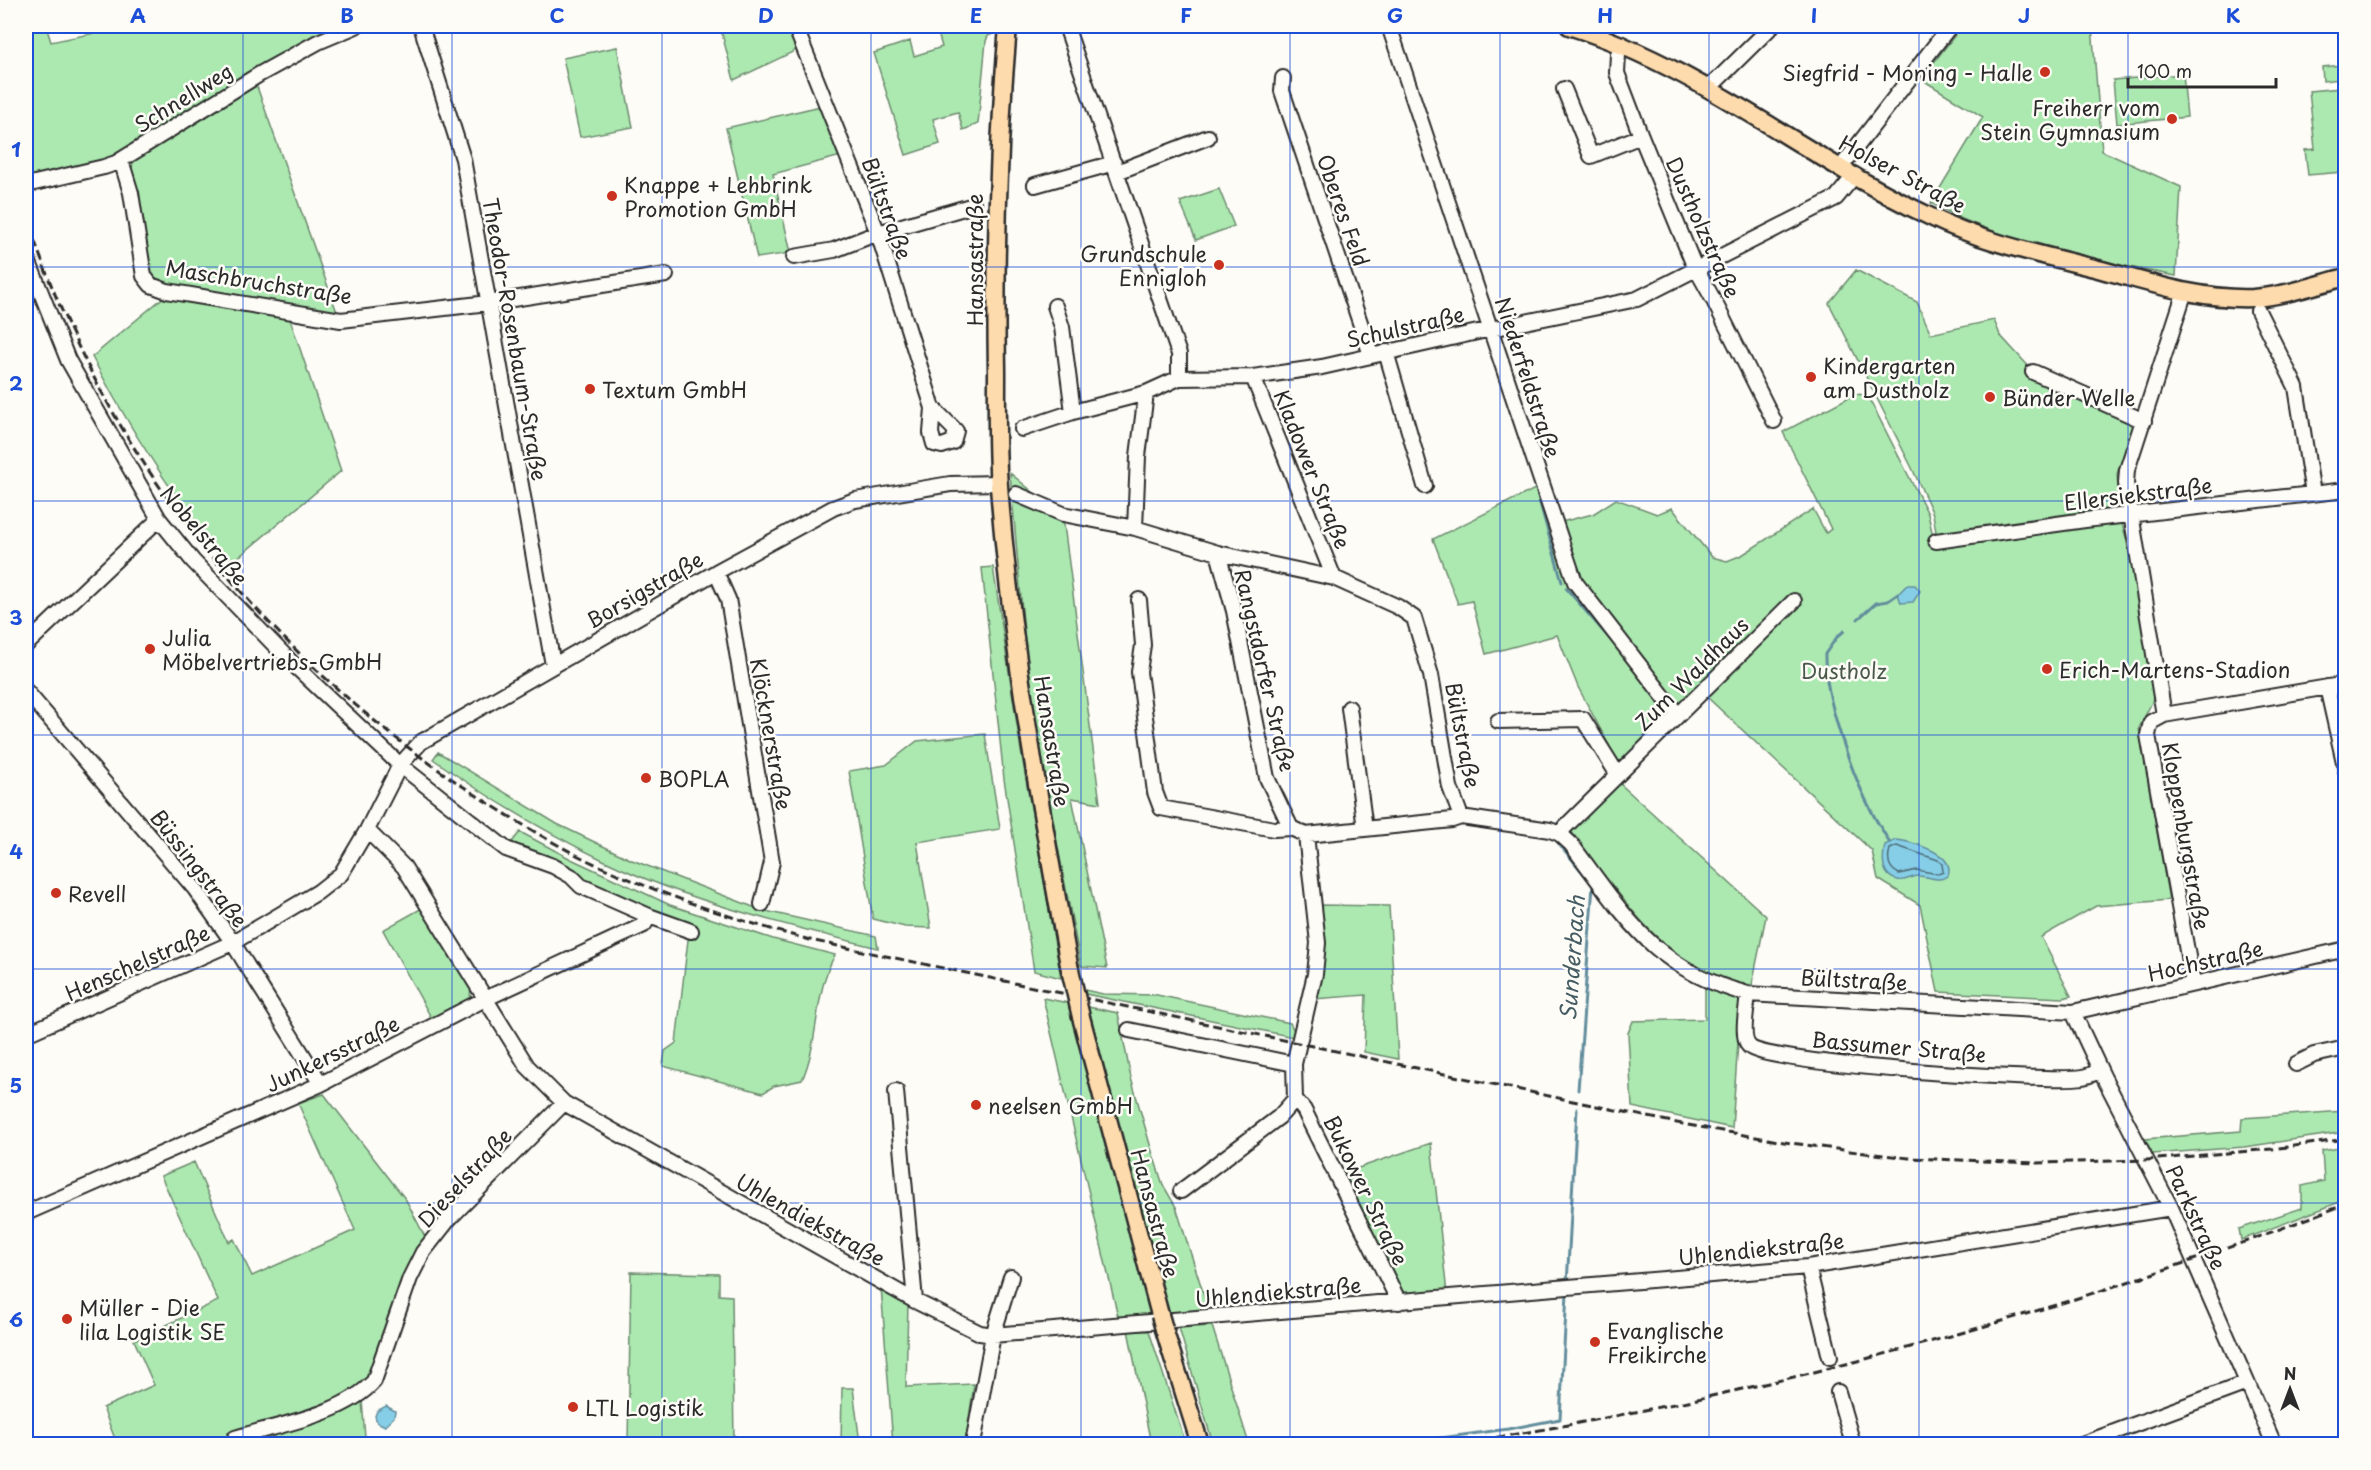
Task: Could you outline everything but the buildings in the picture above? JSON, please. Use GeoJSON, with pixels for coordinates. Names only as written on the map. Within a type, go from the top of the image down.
{"type":"FeatureCollection","features":[{"type":"Feature","properties":{"kind":"main road","name":"Hansastraße"},"geometry":{"type":"LineString","coordinates":[[1008,26],[996,203],[995,303],[999,483],[1009,596],[1031,755],[1069,965],[1162,1322],[1200,1444]]}},
{"type":"Feature","properties":{"kind":"main road","name":"Holser Straße"},"geometry":{"type":"LineString","coordinates":[[1569,26],[1594,29],[1709,88],[1930,217],[1980,237],[2185,291],[2217,296],[2255,298],[2346,277]]}},
{"type":"Feature","properties":{"kind":"street","name":"Schnellweg"},"geometry":{"type":"LineString","coordinates":[[26,184],[104,167],[121,160],[260,74],[318,42],[356,26]]}},
{"type":"Feature","properties":{"kind":"street","name":"Theodor-Rosenbaum-Straße"},"geometry":{"type":"LineString","coordinates":[[421,26],[460,146],[554,665]]}},
{"type":"Feature","properties":{"kind":"street","name":"Bültstraße"},"geometry":{"type":"LineString","coordinates":[[795,26],[878,233],[933,408]]}},
{"type":"Feature","properties":{"kind":"street"},"geometry":{"type":"LineString","coordinates":[[1066,26],[1179,354],[1179,378]]}},
{"type":"Feature","properties":{"kind":"street","name":"Niederfeldstraße"},"geometry":{"type":"LineString","coordinates":[[1389,26],[1575,582],[1678,715]]}},
{"type":"Feature","properties":{"kind":"street"},"geometry":{"type":"LineString","coordinates":[[1709,88],[1772,26]]}},
{"type":"Feature","properties":{"kind":"street","name":"Schulstraße"},"geometry":{"type":"LineString","coordinates":[[1023,429],[1073,412],[1152,390],[1179,378],[1253,377],[1322,367],[1637,299],[1836,198],[1848,171],[1950,26]]}},
{"type":"Feature","properties":{"kind":"street","name":"Dustholzstraße"},"geometry":{"type":"LineString","coordinates":[[1622,44],[1618,54],[1617,73],[1641,136],[1696,270],[1774,421]]}},
{"type":"Feature","properties":{"kind":"street","name":"Oberes Feld"},"geometry":{"type":"LineString","coordinates":[[1284,78],[1282,91],[1371,355]]}},
{"type":"Feature","properties":{"kind":"street"},"geometry":{"type":"LineString","coordinates":[[1564,89],[1591,156],[1641,136]]}},
{"type":"Feature","properties":{"kind":"street"},"geometry":{"type":"LineString","coordinates":[[1035,185],[1115,167],[1208,137]]}},
{"type":"Feature","properties":{"kind":"street","name":"Maschbruchstraße"},"geometry":{"type":"LineString","coordinates":[[121,160],[131,193],[144,276],[151,285],[167,291],[341,320],[488,303],[666,275]]}},
{"type":"Feature","properties":{"kind":"street"},"geometry":{"type":"LineString","coordinates":[[794,257],[834,250],[878,233],[974,205]]}},
{"type":"Feature","properties":{"kind":"street","name":"Nobelstraße"},"geometry":{"type":"LineString","coordinates":[[26,255],[68,360],[124,462],[159,519],[193,561],[292,663],[400,765],[506,849],[553,866],[571,876],[581,886],[649,916],[692,931]]}},
{"type":"Feature","properties":{"kind":"street","name":"Kloppenburgstraße"},"geometry":{"type":"LineString","coordinates":[[2185,291],[2127,470],[2126,483],[2164,715],[2151,722],[2148,735],[2193,984]]}},
{"type":"Feature","properties":{"kind":"street"},"geometry":{"type":"LineString","coordinates":[[1056,306],[1062,327],[1073,412]]}},
{"type":"Feature","properties":{"kind":"street"},"geometry":{"type":"LineString","coordinates":[[2258,310],[2296,387],[2313,494]]}},
{"type":"Feature","properties":{"kind":"street"},"geometry":{"type":"LineString","coordinates":[[1386,352],[1425,486]]}},
{"type":"Feature","properties":{"kind":"street"},"geometry":{"type":"LineString","coordinates":[[2033,372],[2144,421]]}},
{"type":"Feature","properties":{"kind":"street","name":"Kladower Straße"},"geometry":{"type":"LineString","coordinates":[[1253,377],[1334,578]]}},
{"type":"Feature","properties":{"kind":"street"},"geometry":{"type":"LineString","coordinates":[[1135,528],[1138,456],[1152,390]]}},
{"type":"Feature","properties":{"kind":"street","name":"Borsigstraße"},"geometry":{"type":"LineString","coordinates":[[367,830],[400,765],[411,751],[429,736],[716,572],[833,508],[855,500],[950,484],[999,483]]}},
{"type":"Feature","properties":{"kind":"street","name":"Ellersiekstraße"},"geometry":{"type":"LineString","coordinates":[[1936,541],[2346,490]]}},
{"type":"Feature","properties":{"kind":"street","name":"Bültstraße"},"geometry":{"type":"LineString","coordinates":[[1016,494],[1063,514],[1135,528],[1218,553],[1334,578],[1398,607],[1414,618],[1431,675],[1450,787],[1461,817],[1550,830],[1560,834],[1571,844],[1643,938],[1702,980],[1748,994],[2073,1012]]}},
{"type":"Feature","properties":{"kind":"street"},"geometry":{"type":"LineString","coordinates":[[26,645],[159,519]]}},
{"type":"Feature","properties":{"kind":"street","name":"Rangstdorfer Straße"},"geometry":{"type":"LineString","coordinates":[[1218,553],[1234,611],[1267,778],[1291,828]]}},
{"type":"Feature","properties":{"kind":"street","name":"Klöcknerstraße"},"geometry":{"type":"LineString","coordinates":[[716,572],[728,599],[772,862],[762,904]]}},
{"type":"Feature","properties":{"kind":"street"},"geometry":{"type":"LineString","coordinates":[[1139,600],[1143,645],[1139,672],[1155,792],[1161,808],[1274,829],[1291,828],[1306,835],[1452,820],[1461,817]]}},
{"type":"Feature","properties":{"kind":"street","name":"Zum Waldhaus"},"geometry":{"type":"LineString","coordinates":[[1560,834],[1794,601]]}},
{"type":"Feature","properties":{"kind":"street"},"geometry":{"type":"LineString","coordinates":[[2164,715],[2346,684]]}},
{"type":"Feature","properties":{"kind":"street"},"geometry":{"type":"LineString","coordinates":[[2327,687],[2346,771]]}},
{"type":"Feature","properties":{"kind":"street","name":"Büssingstraße"},"geometry":{"type":"LineString","coordinates":[[26,691],[195,889],[321,1084]]}},
{"type":"Feature","properties":{"kind":"street"},"geometry":{"type":"LineString","coordinates":[[1349,708],[1365,829]]}},
{"type":"Feature","properties":{"kind":"street"},"geometry":{"type":"LineString","coordinates":[[1498,721],[1583,718],[1618,775]]}},
{"type":"Feature","properties":{"kind":"street","name":"Henschelstraße"},"geometry":{"type":"LineString","coordinates":[[26,1034],[232,943],[318,892],[341,874],[367,830]]}},
{"type":"Feature","properties":{"kind":"street","name":"Uhlendiekstraße"},"geometry":{"type":"LineString","coordinates":[[367,830],[404,867],[527,1066],[564,1103],[915,1301],[980,1333],[993,1335],[1808,1267],[2171,1208]]}},
{"type":"Feature","properties":{"kind":"street"},"geometry":{"type":"LineString","coordinates":[[1181,1191],[1280,1117],[1295,1099],[1294,1064],[1316,974],[1318,943],[1306,835]]}},
{"type":"Feature","properties":{"kind":"street","name":"Junkersstraße"},"geometry":{"type":"LineString","coordinates":[[26,1213],[321,1084],[485,999],[644,925],[649,916]]}},
{"type":"Feature","properties":{"kind":"street","name":"Hochstraße"},"geometry":{"type":"LineString","coordinates":[[2073,1012],[2346,949]]}},
{"type":"Feature","properties":{"kind":"street","name":"Bassumer Straße"},"geometry":{"type":"LineString","coordinates":[[1748,994],[1745,1039],[1749,1047],[1762,1053],[1824,1062],[1979,1076],[2081,1077],[2100,1071]]}},
{"type":"Feature","properties":{"kind":"street","name":"Parkstraße"},"geometry":{"type":"LineString","coordinates":[[2073,1012],[2100,1071],[2171,1208],[2274,1444]]}},
{"type":"Feature","properties":{"kind":"street"},"geometry":{"type":"LineString","coordinates":[[1129,1030],[1294,1064]]}},
{"type":"Feature","properties":{"kind":"street"},"geometry":{"type":"LineString","coordinates":[[2296,1064],[2314,1055],[2346,1048]]}},
{"type":"Feature","properties":{"kind":"street"},"geometry":{"type":"LineString","coordinates":[[896,1091],[915,1301]]}},
{"type":"Feature","properties":{"kind":"street","name":"Bukower Straße"},"geometry":{"type":"LineString","coordinates":[[1295,1099],[1304,1110],[1399,1302]]}},
{"type":"Feature","properties":{"kind":"street","name":"Dieselstraße"},"geometry":{"type":"LineString","coordinates":[[234,1437],[340,1407],[374,1382],[410,1278],[423,1252],[449,1219],[564,1103]]}},
{"type":"Feature","properties":{"kind":"street"},"geometry":{"type":"LineString","coordinates":[[1808,1267],[1830,1357]]}},
{"type":"Feature","properties":{"kind":"street"},"geometry":{"type":"LineString","coordinates":[[973,1444],[993,1335],[1011,1277]]}},
{"type":"Feature","properties":{"kind":"street"},"geometry":{"type":"LineString","coordinates":[[2082,1444],[2247,1383]]}},
{"type":"Feature","properties":{"kind":"street"},"geometry":{"type":"LineString","coordinates":[[1838,1392],[1853,1444]]}},
{"type":"Feature","properties":{"kind":"green space"},"geometry":{"type":"Polygon","coordinates":[[[26,26],[46,26],[51,42],[129,26],[340,26],[114,160],[26,177],[26,26]]]}},
{"type":"Feature","properties":{"kind":"green space"},"geometry":{"type":"Polygon","coordinates":[[[720,26],[789,26],[799,49],[734,80],[720,26]]]}},
{"type":"Feature","properties":{"kind":"green space"},"geometry":{"type":"Polygon","coordinates":[[[936,26],[996,26],[995,33],[988,36],[986,41],[978,124],[963,130],[958,112],[933,119],[940,144],[906,155],[874,53],[910,41],[914,56],[942,47],[936,26]]]}},
{"type":"Feature","properties":{"kind":"green space"},"geometry":{"type":"Polygon","coordinates":[[[1962,26],[2092,26],[2102,151],[2181,187],[2176,276],[2040,250],[1962,219],[1931,203],[1983,117],[1921,79],[1962,26]]]}},
{"type":"Feature","properties":{"kind":"green space"},"geometry":{"type":"Polygon","coordinates":[[[617,47],[633,127],[580,137],[563,58],[617,47]]]}},
{"type":"Feature","properties":{"kind":"green space"},"geometry":{"type":"Polygon","coordinates":[[[2343,65],[2346,71],[2346,162],[2342,163],[2343,172],[2308,175],[2305,150],[2315,149],[2309,91],[2341,88],[2340,79],[2323,81],[2322,67],[2343,65]]]}},
{"type":"Feature","properties":{"kind":"green space"},"geometry":{"type":"Polygon","coordinates":[[[2183,74],[2187,117],[2117,124],[2113,80],[2183,74]]]}},
{"type":"Feature","properties":{"kind":"green space"},"geometry":{"type":"Polygon","coordinates":[[[256,84],[338,315],[167,287],[153,280],[147,269],[132,170],[133,160],[256,84]]]}},
{"type":"Feature","properties":{"kind":"green space"},"geometry":{"type":"Polygon","coordinates":[[[821,106],[841,156],[773,174],[791,253],[757,258],[726,128],[821,106]]]}},
{"type":"Feature","properties":{"kind":"green space"},"geometry":{"type":"Polygon","coordinates":[[[1219,189],[1234,226],[1196,240],[1180,202],[1219,189]]]}},
{"type":"Feature","properties":{"kind":"green space","name":"Dustholz"},"geometry":{"type":"Polygon","coordinates":[[[1856,270],[1917,302],[1931,334],[1994,320],[2000,335],[2031,369],[2135,421],[2117,474],[2121,521],[2128,544],[2154,694],[2139,728],[2169,900],[2096,906],[2041,937],[2071,996],[2063,998],[1938,992],[1920,905],[1878,879],[1872,851],[1707,697],[1731,675],[1723,664],[1683,703],[1676,703],[1587,593],[1557,523],[1593,514],[1616,499],[1657,514],[1672,508],[1712,557],[1727,561],[1742,555],[1813,509],[1826,533],[1831,529],[1783,432],[1855,394],[1865,395],[1872,404],[1928,514],[1932,532],[1936,532],[1933,514],[1912,468],[1829,303],[1856,270]]]}},
{"type":"Feature","properties":{"kind":"green space"},"geometry":{"type":"Polygon","coordinates":[[[165,296],[288,313],[341,471],[228,566],[155,465],[92,357],[165,296]]]}},
{"type":"Feature","properties":{"kind":"green space"},"geometry":{"type":"Polygon","coordinates":[[[1010,473],[1063,517],[1100,803],[1072,798],[1107,968],[1081,966],[1041,761],[1024,633],[1010,473]]]}},
{"type":"Feature","properties":{"kind":"green space"},"geometry":{"type":"Polygon","coordinates":[[[1539,487],[1577,592],[1666,714],[1619,764],[1578,687],[1557,635],[1486,654],[1472,601],[1458,604],[1433,539],[1539,487]]]}},
{"type":"Feature","properties":{"kind":"green space"},"geometry":{"type":"Polygon","coordinates":[[[993,567],[1021,751],[1061,978],[1034,971],[1004,779],[982,568],[993,567]]]}},
{"type":"Feature","properties":{"kind":"green space"},"geometry":{"type":"Polygon","coordinates":[[[985,734],[1000,829],[917,842],[931,928],[905,927],[873,919],[849,771],[886,765],[917,741],[985,734]]]}},
{"type":"Feature","properties":{"kind":"green space"},"geometry":{"type":"Polygon","coordinates":[[[438,752],[557,824],[632,860],[761,910],[876,936],[878,948],[739,911],[638,876],[560,838],[495,800],[433,759],[438,752]]]}},
{"type":"Feature","properties":{"kind":"green space"},"geometry":{"type":"Polygon","coordinates":[[[1618,782],[1766,916],[1752,985],[1716,977],[1693,965],[1652,933],[1570,830],[1618,782]]]}},
{"type":"Feature","properties":{"kind":"green space"},"geometry":{"type":"Polygon","coordinates":[[[520,832],[571,859],[670,905],[773,939],[835,955],[823,985],[812,1049],[802,1080],[774,1086],[763,1093],[663,1066],[665,1051],[676,1043],[689,931],[508,847],[520,832]]]}},
{"type":"Feature","properties":{"kind":"green space"},"geometry":{"type":"Polygon","coordinates":[[[1319,905],[1389,906],[1398,1059],[1364,1052],[1366,995],[1314,999],[1319,905]]]}},
{"type":"Feature","properties":{"kind":"green space"},"geometry":{"type":"Polygon","coordinates":[[[424,907],[471,985],[470,999],[433,1021],[383,930],[424,907]]]}},
{"type":"Feature","properties":{"kind":"green space"},"geometry":{"type":"Polygon","coordinates":[[[1075,988],[1103,994],[1157,995],[1290,1023],[1298,1038],[1076,992],[1075,988]]]}},
{"type":"Feature","properties":{"kind":"green space"},"geometry":{"type":"Polygon","coordinates":[[[1705,988],[1741,999],[1732,1128],[1632,1107],[1628,1033],[1633,1021],[1705,1019],[1705,988]]]}},
{"type":"Feature","properties":{"kind":"green space"},"geometry":{"type":"Polygon","coordinates":[[[1043,998],[1118,1013],[1131,1078],[1151,1148],[1163,1185],[1176,1207],[1209,1311],[1119,1321],[1043,998]]]}},
{"type":"Feature","properties":{"kind":"green space"},"geometry":{"type":"Polygon","coordinates":[[[324,1094],[406,1200],[425,1237],[408,1267],[374,1367],[361,1387],[336,1404],[228,1433],[235,1440],[340,1410],[362,1401],[365,1437],[369,1444],[117,1444],[103,1408],[154,1385],[134,1340],[218,1301],[161,1176],[194,1162],[229,1242],[234,1239],[252,1276],[355,1230],[298,1103],[324,1094]]]}},
{"type":"Feature","properties":{"kind":"green space"},"geometry":{"type":"Polygon","coordinates":[[[2345,1111],[2345,1132],[2244,1147],[2153,1154],[2145,1139],[2241,1131],[2242,1118],[2345,1111]]]}},
{"type":"Feature","properties":{"kind":"green space"},"geometry":{"type":"Polygon","coordinates":[[[1431,1143],[1447,1294],[1409,1296],[1400,1292],[1341,1174],[1431,1143]]]}},
{"type":"Feature","properties":{"kind":"green space"},"geometry":{"type":"Polygon","coordinates":[[[2345,1147],[2345,1200],[2241,1240],[2239,1229],[2302,1208],[2302,1186],[2324,1181],[2322,1151],[2345,1147]]]}},
{"type":"Feature","properties":{"kind":"green space"},"geometry":{"type":"Polygon","coordinates":[[[631,1272],[719,1274],[719,1295],[732,1296],[734,1444],[628,1444],[631,1272]]]}},
{"type":"Feature","properties":{"kind":"green space"},"geometry":{"type":"Polygon","coordinates":[[[881,1287],[908,1302],[906,1387],[974,1384],[965,1444],[893,1444],[881,1287]]]}},
{"type":"Feature","properties":{"kind":"green space"},"geometry":{"type":"Polygon","coordinates":[[[1212,1326],[1249,1444],[1213,1444],[1179,1328],[1212,1326]]]}},
{"type":"Feature","properties":{"kind":"green space"},"geometry":{"type":"Polygon","coordinates":[[[1128,1330],[1149,1331],[1186,1444],[1151,1444],[1128,1330]]]}},
{"type":"Feature","properties":{"kind":"green space"},"geometry":{"type":"Polygon","coordinates":[[[842,1388],[853,1388],[860,1444],[841,1444],[842,1388]]]}},
{"type":"Feature","properties":{"kind":"water"},"geometry":{"type":"Polygon","coordinates":[[[1907,585],[1915,585],[1920,591],[1913,602],[1901,603],[1898,594],[1907,585]]]}},
{"type":"Feature","properties":{"kind":"water"},"geometry":{"type":"Polygon","coordinates":[[[1896,840],[1922,846],[1939,855],[1946,861],[1949,868],[1948,875],[1941,879],[1921,876],[1903,880],[1892,878],[1886,871],[1883,856],[1885,845],[1896,840]]]}},
{"type":"Feature","properties":{"kind":"water"},"geometry":{"type":"Polygon","coordinates":[[[386,1406],[395,1411],[394,1417],[385,1426],[377,1422],[375,1416],[377,1411],[386,1406]]]}},
{"type":"Feature","properties":{"kind":"waterway","name":"Sunderbach"},"geometry":{"type":"LineString","coordinates":[[1538,496],[1562,582]]}},
{"type":"Feature","properties":{"kind":"waterway","name":"Sunderbach"},"geometry":{"type":"LineString","coordinates":[[1566,588],[1621,652]]}},
{"type":"Feature","properties":{"kind":"waterway"},"geometry":{"type":"LineString","coordinates":[[1858,619],[1876,603],[1888,601],[1898,594]]}},
{"type":"Feature","properties":{"kind":"waterway"},"geometry":{"type":"LineString","coordinates":[[1844,631],[1825,654],[1829,692],[1856,779],[1889,842]]}},
{"type":"Feature","properties":{"kind":"waterway","name":"Sunderbach"},"geometry":{"type":"LineString","coordinates":[[1558,823],[1569,814]]}},
{"type":"Feature","properties":{"kind":"waterway","name":"Sunderbach"},"geometry":{"type":"LineString","coordinates":[[1557,841],[1593,885],[1578,1090]]}},
{"type":"Feature","properties":{"kind":"waterway","name":"Sunderbach"},"geometry":{"type":"LineString","coordinates":[[1567,1284],[1577,1109]]}},
{"type":"Feature","properties":{"kind":"waterway","name":"Sunderbach"},"geometry":{"type":"LineString","coordinates":[[1411,1444],[1411,1442],[1508,1429],[1560,1419],[1567,1293]]}},
{"type":"Feature","properties":{"kind":"railway"},"geometry":{"type":"LineString","coordinates":[[26,215],[59,304],[100,389],[148,470],[203,546],[265,618],[332,684],[405,745],[482,799],[572,853],[654,889],[731,917],[810,940],[1677,1123],[1784,1142],[1909,1158],[2036,1163],[2147,1160],[2272,1149],[2346,1139]]}},
{"type":"Feature","properties":{"kind":"railway"},"geometry":{"type":"LineString","coordinates":[[1456,1444],[1683,1402],[1907,1348],[2128,1282],[2346,1204]]}},
{"type":"Feature","properties":{"kind":"place","name":"Siegfrid - Moning - Halle"},"geometry":{"type":"Point","coordinates":[2045,72]}},
{"type":"Feature","properties":{"kind":"place","name":"Freiherr vom Stein Gymnasium"},"geometry":{"type":"Point","coordinates":[2172,119]}},
{"type":"Feature","properties":{"kind":"place","name":"Knappe + Lehbrink Promotion GmbH"},"geometry":{"type":"Point","coordinates":[612,196]}},
{"type":"Feature","properties":{"kind":"place","name":"Grundschule Ennigloh"},"geometry":{"type":"Point","coordinates":[1219,265]}},
{"type":"Feature","properties":{"kind":"place","name":"Kindergarten am Dustholz"},"geometry":{"type":"Point","coordinates":[1811,377]}},
{"type":"Feature","properties":{"kind":"place","name":"Textum GmbH"},"geometry":{"type":"Point","coordinates":[590,389]}},
{"type":"Feature","properties":{"kind":"place","name":"Bünder Welle"},"geometry":{"type":"Point","coordinates":[1990,397]}},
{"type":"Feature","properties":{"kind":"place","name":"Julia Möbelvertriebs-GmbH"},"geometry":{"type":"Point","coordinates":[150,649]}},
{"type":"Feature","properties":{"kind":"place","name":"Erich-Martens-Stadion"},"geometry":{"type":"Point","coordinates":[2047,669]}},
{"type":"Feature","properties":{"kind":"place","name":"BOPLA"},"geometry":{"type":"Point","coordinates":[646,778]}},
{"type":"Feature","properties":{"kind":"place","name":"Revell"},"geometry":{"type":"Point","coordinates":[56,893]}},
{"type":"Feature","properties":{"kind":"place","name":"neelsen GmbH"},"geometry":{"type":"Point","coordinates":[976,1105]}},
{"type":"Feature","properties":{"kind":"place","name":"Müller - Die lila Logistik SE"},"geometry":{"type":"Point","coordinates":[67,1319]}},
{"type":"Feature","properties":{"kind":"place","name":"Evanglische Freikirche"},"geometry":{"type":"Point","coordinates":[1595,1342]}},
{"type":"Feature","properties":{"kind":"place","name":"LTL Logistik"},"geometry":{"type":"Point","coordinates":[573,1407]}}]}
